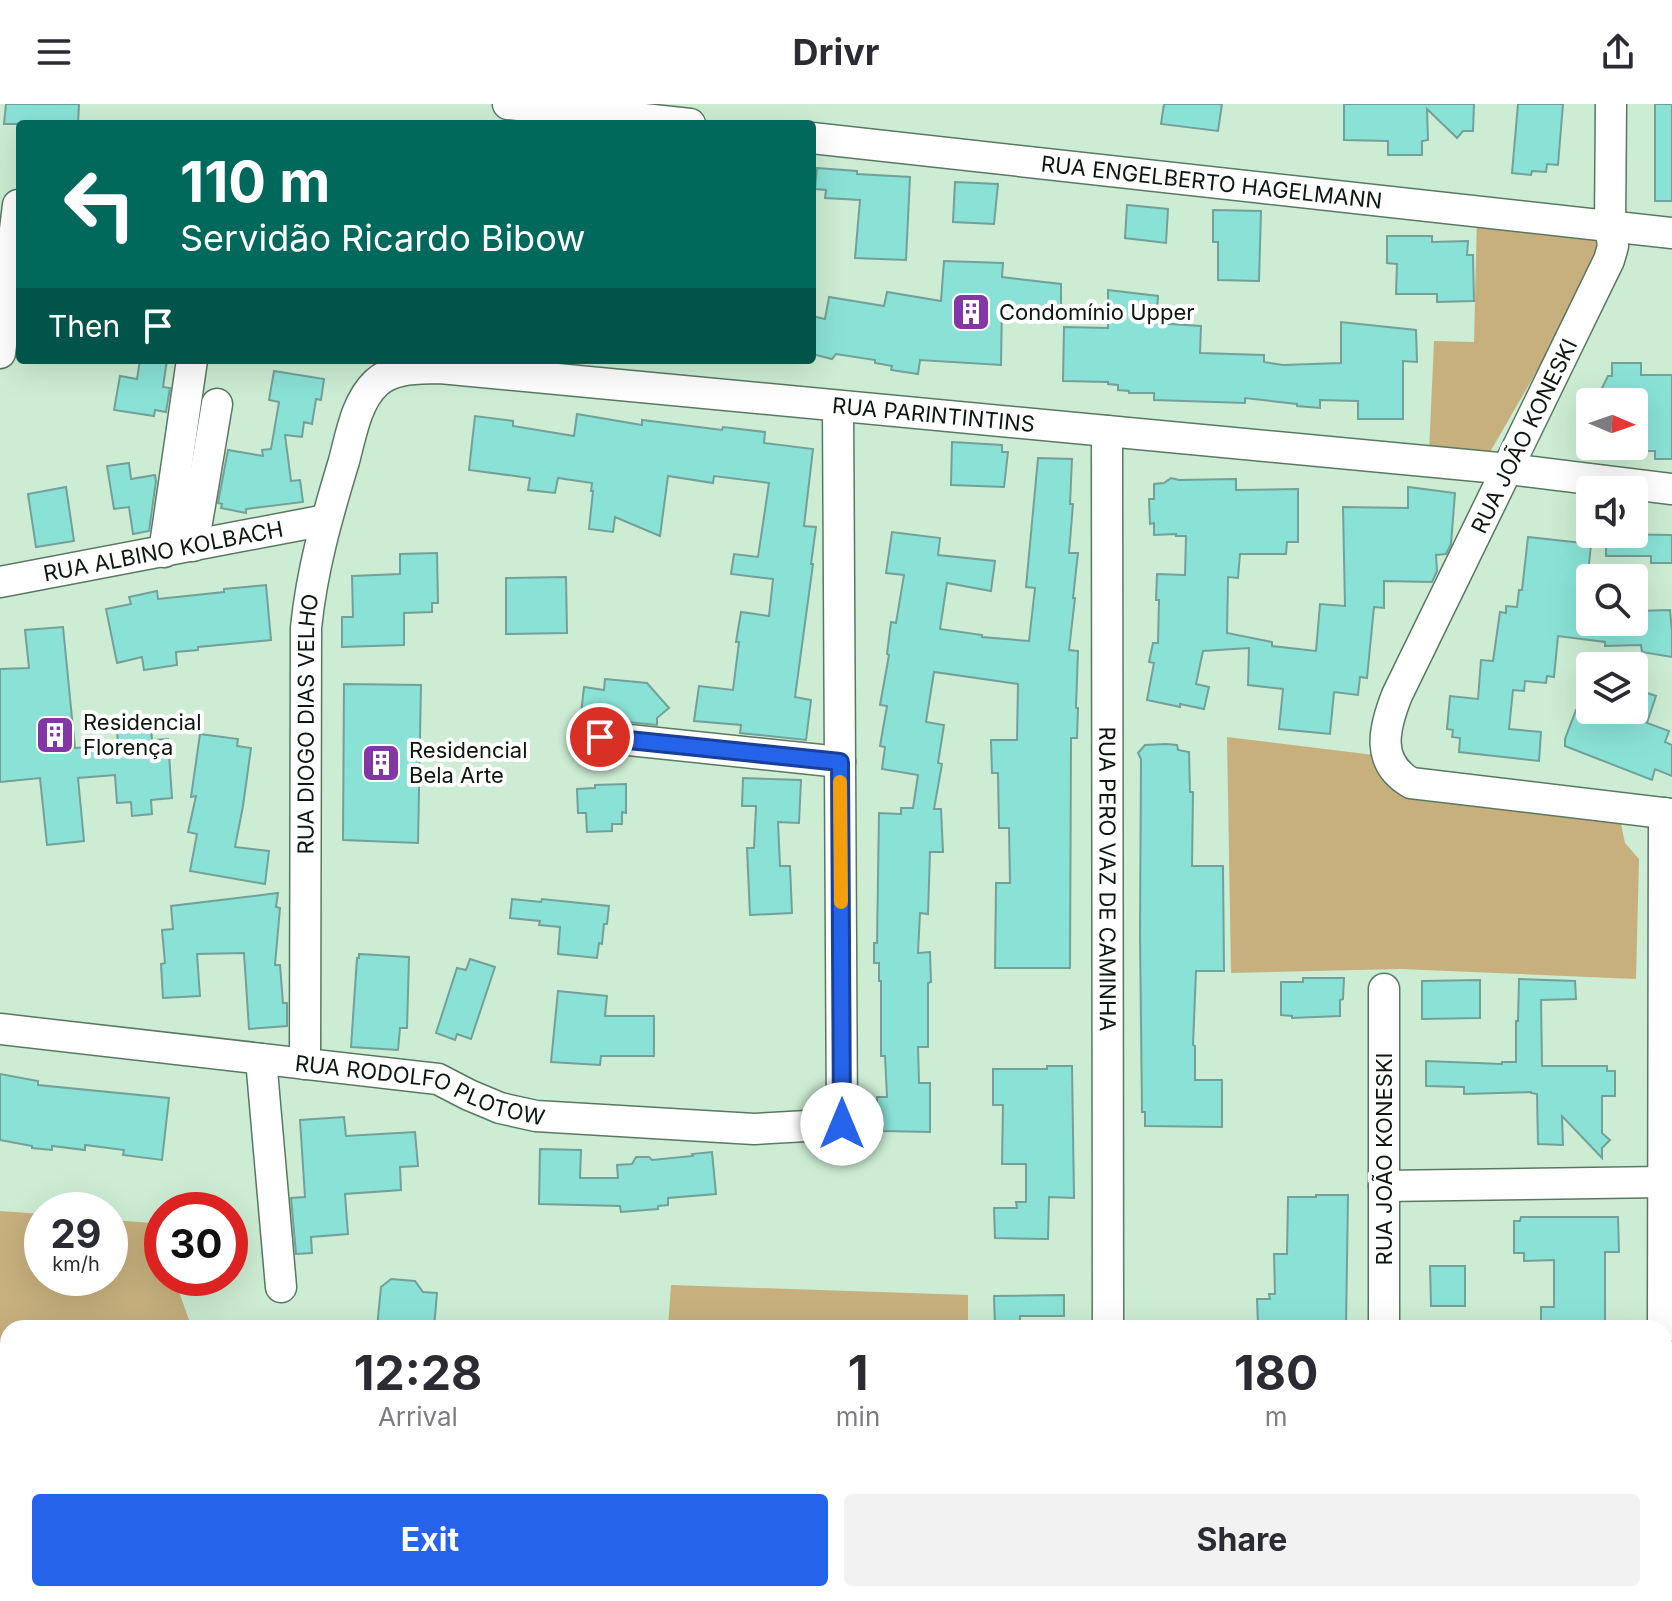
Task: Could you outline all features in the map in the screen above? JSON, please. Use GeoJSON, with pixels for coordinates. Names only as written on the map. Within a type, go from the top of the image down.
{"type":"FeatureCollection","features":[{"type":"Feature","properties":{"kind":"street"},"geometry":{"type":"LineString","coordinates":[[508,104],[654,120]]}},
{"type":"Feature","properties":{"kind":"street","name":"RUA JOÃO KONESKI"},"geometry":{"type":"LineString","coordinates":[[1611,104],[1610,226],[1613,246],[1609,260],[1397,695],[1388,717],[1385,737],[1387,757],[1392,768],[1411,783],[1668,814]]}},
{"type":"Feature","properties":{"kind":"street","name":"RUA ENGELBERTO HAGELMANN"},"geometry":{"type":"LineString","coordinates":[[816,138],[1672,233]]}},
{"type":"Feature","properties":{"kind":"street"},"geometry":{"type":"LineString","coordinates":[[0,353],[16,221]]}},
{"type":"Feature","properties":{"kind":"street"},"geometry":{"type":"LineString","coordinates":[[179,549],[192,364]]}},
{"type":"Feature","properties":{"kind":"street","name":"RUA PARINTINTINS"},"geometry":{"type":"LineString","coordinates":[[366,393],[392,373],[440,368],[1509,469],[1672,489]]}},
{"type":"Feature","properties":{"kind":"street","name":"RUA DIOGO DIAS VELHO"},"geometry":{"type":"LineString","coordinates":[[305,1064],[306,628],[314,568],[326,520],[366,393]]}},
{"type":"Feature","properties":{"kind":"street"},"geometry":{"type":"LineString","coordinates":[[179,549],[217,404]]}},
{"type":"Feature","properties":{"kind":"street"},"geometry":{"type":"LineString","coordinates":[[600,737],[840,762],[838,406]]}},
{"type":"Feature","properties":{"kind":"street","name":"RUA PERO VAZ DE CAMINHA"},"geometry":{"type":"LineString","coordinates":[[1107,431],[1108,1320]]}},
{"type":"Feature","properties":{"kind":"street","name":"RUA ALBINO KOLBACH"},"geometry":{"type":"LineString","coordinates":[[0,582],[326,520]]}},
{"type":"Feature","properties":{"kind":"street","name":"RUA RODOLFO PLOTOW"},"geometry":{"type":"LineString","coordinates":[[0,1029],[438,1079],[500,1108],[536,1116],[754,1129],[842,1124],[840,762]]}},
{"type":"Feature","properties":{"kind":"street"},"geometry":{"type":"LineString","coordinates":[[1663,1320],[1668,814]]}},
{"type":"Feature","properties":{"kind":"street","name":"RUA JOÃO KONESKI"},"geometry":{"type":"LineString","coordinates":[[1384,989],[1384,1320]]}},
{"type":"Feature","properties":{"kind":"street"},"geometry":{"type":"LineString","coordinates":[[261,1059],[281,1287]]}},
{"type":"Feature","properties":{"kind":"street"},"geometry":{"type":"LineString","coordinates":[[1384,1186],[1663,1182]]}},
{"type":"Feature","properties":{"kind":"shaded area"},"geometry":{"type":"Polygon","coordinates":[[[1477,217],[1588,230],[1601,250],[1597,267],[1486,459],[1429,453],[1434,341],[1474,342],[1477,217]]]}},
{"type":"Feature","properties":{"kind":"shaded area"},"geometry":{"type":"Polygon","coordinates":[[[1227,737],[1374,755],[1428,798],[1621,824],[1625,843],[1639,859],[1636,979],[1401,969],[1231,973],[1227,737]]]}},
{"type":"Feature","properties":{"kind":"shaded area"},"geometry":{"type":"Polygon","coordinates":[[[0,1211],[24,1213],[24,1296],[128,1296],[128,1221],[144,1222],[144,1296],[180,1296],[189,1320],[0,1320],[0,1211]]]}},
{"type":"Feature","properties":{"kind":"shaded area"},"geometry":{"type":"Polygon","coordinates":[[[671,1285],[968,1295],[968,1320],[669,1320],[671,1285]]]}},
{"type":"Feature","properties":{"kind":"building"},"geometry":{"type":"Polygon","coordinates":[[[6,104],[79,104],[78,120],[16,120],[16,124],[4,124],[6,104]]]}},
{"type":"Feature","properties":{"kind":"building"},"geometry":{"type":"Polygon","coordinates":[[[1164,104],[1222,104],[1218,131],[1161,124],[1164,104]]]}},
{"type":"Feature","properties":{"kind":"building"},"geometry":{"type":"Polygon","coordinates":[[[1344,104],[1474,104],[1473,131],[1463,131],[1457,138],[1427,109],[1428,140],[1422,141],[1422,155],[1388,155],[1388,141],[1344,140],[1344,104]]]}},
{"type":"Feature","properties":{"kind":"building"},"geometry":{"type":"Polygon","coordinates":[[[1518,104],[1563,104],[1558,165],[1547,164],[1546,172],[1532,171],[1531,175],[1512,173],[1518,104]]]}},
{"type":"Feature","properties":{"kind":"building"},"geometry":{"type":"Polygon","coordinates":[[[1655,104],[1672,104],[1672,201],[1655,201],[1655,104]]]}},
{"type":"Feature","properties":{"kind":"building"},"geometry":{"type":"Polygon","coordinates":[[[817,168],[910,177],[906,260],[855,258],[860,200],[825,198],[826,190],[816,189],[817,168]]]}},
{"type":"Feature","properties":{"kind":"building"},"geometry":{"type":"Polygon","coordinates":[[[955,182],[998,184],[994,224],[953,222],[955,182]]]}},
{"type":"Feature","properties":{"kind":"building"},"geometry":{"type":"Polygon","coordinates":[[[1127,205],[1168,209],[1166,243],[1125,238],[1127,205]]]}},
{"type":"Feature","properties":{"kind":"building"},"geometry":{"type":"Polygon","coordinates":[[[1213,210],[1261,211],[1259,281],[1218,280],[1218,242],[1213,242],[1213,210]]]}},
{"type":"Feature","properties":{"kind":"building"},"geometry":{"type":"Polygon","coordinates":[[[1387,236],[1432,236],[1432,242],[1468,241],[1467,255],[1473,255],[1474,301],[1437,302],[1437,294],[1396,294],[1397,264],[1387,263],[1387,236]]]}},
{"type":"Feature","properties":{"kind":"building"},"geometry":{"type":"Polygon","coordinates":[[[944,261],[1003,263],[1002,277],[1061,284],[1061,311],[1002,304],[1001,365],[920,360],[918,374],[891,370],[892,366],[875,363],[875,360],[836,354],[832,359],[816,355],[816,317],[825,319],[829,297],[884,306],[887,292],[941,301],[944,261]]]}},
{"type":"Feature","properties":{"kind":"building"},"geometry":{"type":"Polygon","coordinates":[[[1108,290],[1158,296],[1156,323],[1201,326],[1200,353],[1264,355],[1264,362],[1283,365],[1341,363],[1341,322],[1416,330],[1417,362],[1403,361],[1403,419],[1358,419],[1358,401],[1320,400],[1320,408],[1245,398],[1245,403],[1154,400],[1154,393],[1129,393],[1118,390],[1118,385],[1108,382],[1063,381],[1064,327],[1108,328],[1108,290]]]}},
{"type":"Feature","properties":{"kind":"building"},"geometry":{"type":"Polygon","coordinates":[[[1612,363],[1641,363],[1641,375],[1672,375],[1672,459],[1655,459],[1655,451],[1648,451],[1648,388],[1602,388],[1608,376],[1612,376],[1612,363]]]}},
{"type":"Feature","properties":{"kind":"building"},"geometry":{"type":"Polygon","coordinates":[[[139,364],[166,364],[163,387],[170,388],[166,412],[155,410],[154,416],[114,410],[120,376],[137,379],[139,364]]]}},
{"type":"Feature","properties":{"kind":"building"},"geometry":{"type":"Polygon","coordinates":[[[274,371],[324,379],[321,400],[316,399],[312,424],[304,422],[302,437],[285,435],[291,481],[300,480],[303,502],[246,509],[246,513],[221,508],[222,504],[218,503],[228,450],[263,456],[262,450],[271,449],[279,402],[269,400],[274,371]]]}},
{"type":"Feature","properties":{"kind":"building"},"geometry":{"type":"Polygon","coordinates":[[[577,414],[642,425],[642,420],[765,432],[764,443],[813,449],[804,526],[816,527],[795,697],[811,700],[806,740],[740,733],[741,725],[694,721],[699,686],[733,690],[741,612],[769,616],[773,579],[731,574],[734,554],[758,557],[769,483],[714,476],[713,483],[668,476],[660,536],[615,517],[613,532],[589,529],[592,483],[558,478],[555,493],[528,490],[530,478],[469,470],[475,416],[513,421],[513,426],[574,436],[577,414]]]}},
{"type":"Feature","properties":{"kind":"building"},"geometry":{"type":"Polygon","coordinates":[[[952,442],[1002,445],[1002,452],[1008,452],[1004,487],[951,485],[952,442]]]}},
{"type":"Feature","properties":{"kind":"building"},"geometry":{"type":"Polygon","coordinates":[[[1038,458],[1072,459],[1070,504],[1073,504],[1069,553],[1078,553],[1069,650],[1078,651],[1077,738],[1071,738],[1070,968],[995,968],[996,883],[1010,883],[1009,828],[999,828],[998,773],[992,773],[991,740],[1017,740],[1018,684],[934,672],[926,722],[944,725],[938,763],[942,764],[934,809],[941,809],[943,852],[930,852],[928,914],[920,913],[918,953],[930,952],[928,1047],[918,1047],[919,1083],[930,1083],[930,1132],[883,1131],[882,1118],[877,1118],[877,1097],[887,1097],[885,1056],[881,1056],[881,981],[879,963],[874,963],[879,813],[901,814],[901,808],[913,808],[918,775],[882,769],[885,747],[880,746],[887,706],[880,705],[891,622],[896,623],[904,575],[886,573],[892,532],[940,538],[938,555],[995,561],[991,591],[947,583],[940,629],[1029,641],[1035,588],[1026,587],[1038,458]]]}},
{"type":"Feature","properties":{"kind":"building"},"geometry":{"type":"Polygon","coordinates":[[[129,463],[131,479],[155,475],[156,481],[149,531],[133,534],[129,507],[114,509],[107,466],[129,463]]]}},
{"type":"Feature","properties":{"kind":"building"},"geometry":{"type":"Polygon","coordinates":[[[1171,478],[1236,479],[1236,490],[1298,489],[1298,542],[1287,542],[1286,554],[1240,554],[1238,578],[1228,577],[1227,633],[1272,642],[1272,646],[1316,651],[1320,604],[1345,606],[1343,507],[1408,508],[1408,487],[1455,493],[1451,544],[1446,554],[1436,555],[1437,571],[1432,582],[1384,581],[1384,608],[1374,607],[1367,678],[1360,677],[1358,695],[1334,692],[1330,734],[1279,729],[1283,689],[1248,685],[1249,648],[1203,651],[1196,684],[1209,687],[1204,709],[1147,700],[1154,663],[1149,662],[1153,643],[1158,643],[1157,574],[1185,575],[1186,536],[1154,535],[1154,523],[1150,524],[1149,499],[1154,499],[1154,484],[1171,478]]]}},
{"type":"Feature","properties":{"kind":"building"},"geometry":{"type":"Polygon","coordinates":[[[66,487],[74,541],[36,547],[28,494],[66,487]]]}},
{"type":"Feature","properties":{"kind":"building"},"geometry":{"type":"Polygon","coordinates":[[[1648,535],[1672,535],[1672,563],[1651,563],[1651,556],[1606,556],[1606,548],[1648,548],[1648,535]]]}},
{"type":"Feature","properties":{"kind":"building"},"geometry":{"type":"Polygon","coordinates":[[[1528,537],[1576,542],[1576,548],[1591,548],[1589,564],[1576,564],[1576,636],[1648,636],[1648,611],[1670,610],[1672,657],[1642,652],[1641,645],[1605,646],[1605,642],[1558,636],[1554,677],[1547,676],[1546,683],[1525,681],[1524,691],[1513,690],[1509,729],[1541,732],[1539,761],[1459,752],[1460,738],[1452,737],[1453,730],[1447,729],[1450,696],[1478,699],[1481,660],[1493,661],[1500,612],[1506,613],[1506,606],[1517,607],[1519,590],[1522,590],[1528,537]]]}},
{"type":"Feature","properties":{"kind":"building"},"geometry":{"type":"Polygon","coordinates":[[[437,553],[438,603],[432,603],[432,612],[404,613],[404,645],[342,647],[342,617],[353,617],[352,576],[400,574],[400,554],[437,553]]]}},
{"type":"Feature","properties":{"kind":"building"},"geometry":{"type":"Polygon","coordinates":[[[566,577],[567,633],[506,634],[506,578],[566,577]]]}},
{"type":"Feature","properties":{"kind":"building"},"geometry":{"type":"Polygon","coordinates":[[[266,585],[271,640],[176,652],[177,665],[144,670],[142,657],[117,663],[106,609],[131,604],[129,597],[157,591],[158,599],[266,585]]]}},
{"type":"Feature","properties":{"kind":"building"},"geometry":{"type":"Polygon","coordinates":[[[63,627],[75,748],[118,745],[117,729],[151,726],[152,740],[168,739],[172,798],[151,800],[152,814],[132,816],[131,802],[117,803],[115,775],[78,778],[84,841],[47,845],[40,778],[0,782],[0,669],[29,668],[25,630],[63,627]]]}},
{"type":"Feature","properties":{"kind":"building"},"geometry":{"type":"Polygon","coordinates":[[[605,679],[647,683],[669,708],[657,718],[657,725],[581,714],[584,687],[604,690],[605,679]]]}},
{"type":"Feature","properties":{"kind":"building","name":"Residencial Bela Arte"},"geometry":{"type":"Polygon","coordinates":[[[344,684],[421,685],[418,843],[343,840],[344,684]]]}},
{"type":"Feature","properties":{"kind":"building"},"geometry":{"type":"Polygon","coordinates":[[[1648,693],[1656,696],[1648,720],[1648,693]]]}},
{"type":"Feature","properties":{"kind":"building"},"geometry":{"type":"Polygon","coordinates":[[[1576,710],[1576,724],[1648,723],[1669,731],[1665,742],[1672,745],[1672,776],[1655,769],[1652,780],[1565,746],[1576,710]]]}},
{"type":"Feature","properties":{"kind":"building"},"geometry":{"type":"Polygon","coordinates":[[[200,734],[238,739],[237,746],[251,748],[235,847],[269,851],[265,884],[190,871],[197,834],[188,832],[196,796],[191,797],[200,734]]]}},
{"type":"Feature","properties":{"kind":"building"},"geometry":{"type":"Polygon","coordinates":[[[1145,745],[1177,745],[1178,750],[1189,752],[1190,792],[1193,792],[1192,866],[1223,866],[1224,971],[1196,971],[1193,1045],[1195,1080],[1222,1080],[1222,1127],[1145,1126],[1145,1112],[1142,1112],[1141,759],[1138,753],[1145,745]]]}},
{"type":"Feature","properties":{"kind":"building"},"geometry":{"type":"Polygon","coordinates":[[[743,778],[801,780],[799,823],[778,822],[780,866],[790,866],[792,913],[750,915],[747,848],[754,848],[756,806],[742,806],[743,778]]]}},
{"type":"Feature","properties":{"kind":"building"},"geometry":{"type":"Polygon","coordinates":[[[626,784],[626,813],[622,812],[622,824],[612,824],[612,831],[587,832],[586,813],[578,813],[577,789],[626,784]]]}},
{"type":"Feature","properties":{"kind":"building"},"geometry":{"type":"Polygon","coordinates":[[[278,893],[276,907],[280,908],[275,965],[280,965],[283,1003],[287,1003],[287,1026],[249,1029],[244,953],[197,954],[200,996],[163,998],[161,964],[165,963],[162,930],[173,929],[171,906],[278,893]]]}},
{"type":"Feature","properties":{"kind":"building"},"geometry":{"type":"Polygon","coordinates":[[[512,899],[609,906],[597,958],[558,954],[560,927],[510,918],[512,899]]]}},
{"type":"Feature","properties":{"kind":"building"},"geometry":{"type":"Polygon","coordinates":[[[359,954],[409,957],[407,1028],[400,1028],[398,1050],[351,1047],[359,954]]]}},
{"type":"Feature","properties":{"kind":"building"},"geometry":{"type":"Polygon","coordinates":[[[470,959],[495,967],[471,1039],[457,1034],[455,1040],[436,1033],[457,968],[466,970],[470,959]]]}},
{"type":"Feature","properties":{"kind":"building"},"geometry":{"type":"Polygon","coordinates":[[[1303,978],[1344,978],[1340,1016],[1292,1018],[1281,1015],[1281,982],[1303,982],[1303,978]]]}},
{"type":"Feature","properties":{"kind":"building"},"geometry":{"type":"Polygon","coordinates":[[[1519,979],[1575,981],[1576,999],[1541,1000],[1542,1066],[1607,1066],[1607,1071],[1615,1071],[1615,1096],[1602,1096],[1602,1133],[1610,1140],[1602,1148],[1602,1158],[1562,1116],[1563,1145],[1538,1144],[1537,1094],[1464,1094],[1464,1087],[1426,1086],[1426,1061],[1516,1062],[1519,979]]]}},
{"type":"Feature","properties":{"kind":"building"},"geometry":{"type":"Polygon","coordinates":[[[1480,980],[1480,1018],[1422,1019],[1422,981],[1480,980]]]}},
{"type":"Feature","properties":{"kind":"building"},"geometry":{"type":"Polygon","coordinates":[[[558,991],[607,996],[605,1016],[654,1016],[654,1056],[601,1056],[600,1065],[551,1062],[558,991]]]}},
{"type":"Feature","properties":{"kind":"building"},"geometry":{"type":"Polygon","coordinates":[[[1047,1066],[1072,1066],[1074,1198],[1049,1197],[1048,1239],[995,1238],[994,1208],[1017,1208],[1016,1202],[1026,1202],[1026,1164],[1002,1164],[1003,1105],[993,1105],[993,1069],[1047,1069],[1047,1066]]]}},
{"type":"Feature","properties":{"kind":"building"},"geometry":{"type":"Polygon","coordinates":[[[0,1074],[38,1081],[38,1085],[169,1098],[162,1160],[123,1155],[124,1150],[85,1145],[85,1150],[52,1146],[52,1150],[0,1140],[0,1074]]]}},
{"type":"Feature","properties":{"kind":"building"},"geometry":{"type":"Polygon","coordinates":[[[344,1117],[346,1136],[415,1132],[418,1166],[400,1167],[401,1190],[345,1194],[348,1234],[311,1237],[312,1253],[296,1254],[291,1198],[305,1197],[300,1120],[344,1117]]]}},
{"type":"Feature","properties":{"kind":"building"},"geometry":{"type":"Polygon","coordinates":[[[540,1149],[581,1150],[580,1178],[618,1178],[617,1165],[632,1164],[636,1157],[652,1160],[712,1152],[716,1194],[668,1198],[668,1205],[658,1206],[658,1209],[621,1212],[620,1206],[539,1204],[540,1149]]]}},
{"type":"Feature","properties":{"kind":"building"},"geometry":{"type":"Polygon","coordinates":[[[1348,1195],[1346,1320],[1258,1320],[1257,1299],[1270,1299],[1269,1294],[1275,1294],[1274,1254],[1287,1254],[1288,1197],[1348,1195]]]}},
{"type":"Feature","properties":{"kind":"building"},"geometry":{"type":"Polygon","coordinates":[[[1521,1217],[1618,1217],[1619,1252],[1605,1252],[1605,1320],[1541,1320],[1541,1307],[1554,1307],[1554,1260],[1524,1261],[1524,1253],[1514,1253],[1514,1221],[1520,1221],[1521,1217]]]}},
{"type":"Feature","properties":{"kind":"building"},"geometry":{"type":"Polygon","coordinates":[[[1430,1266],[1465,1266],[1465,1306],[1431,1306],[1430,1266]]]}},
{"type":"Feature","properties":{"kind":"building"},"geometry":{"type":"Polygon","coordinates":[[[391,1279],[415,1281],[423,1292],[437,1293],[435,1320],[378,1320],[381,1287],[391,1279]]]}},
{"type":"Feature","properties":{"kind":"building"},"geometry":{"type":"Polygon","coordinates":[[[1064,1295],[1064,1316],[1020,1316],[1020,1320],[995,1320],[994,1296],[1064,1295]]]}},
{"type":"Feature","properties":{"kind":"slow traffic"},"geometry":{"type":"LineString","coordinates":[[840,782],[841,902]]}},
{"type":"Feature","properties":{"kind":"place","name":"Condomínio Upper"},"geometry":{"type":"Point","coordinates":[971,312]}},
{"type":"Feature","properties":{"kind":"place","name":"Residencial Florença"},"geometry":{"type":"Point","coordinates":[55,735]}},
{"type":"Feature","properties":{"kind":"place","name":"Residencial Bela Arte"},"geometry":{"type":"Point","coordinates":[381,763]}},
{"type":"Feature","properties":{"kind":"route"},"geometry":{"type":"LineString","coordinates":[[600,737],[840,762],[842,1124]]}}]}
